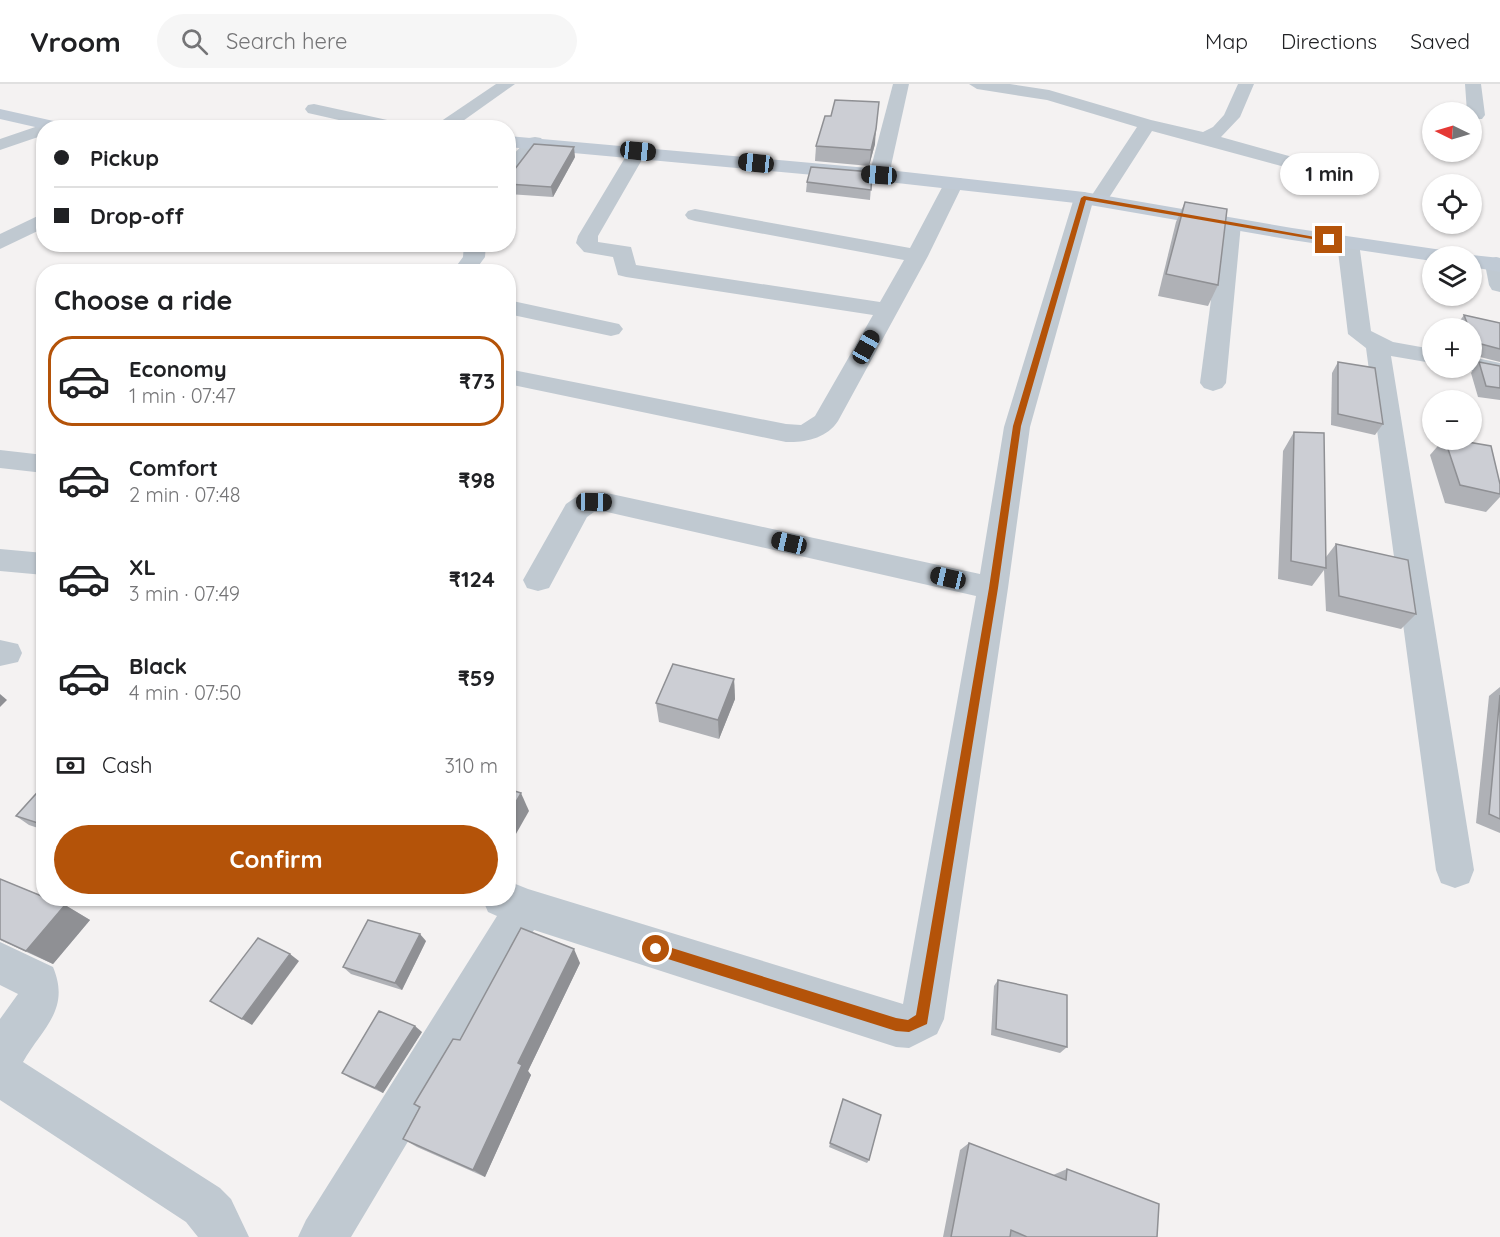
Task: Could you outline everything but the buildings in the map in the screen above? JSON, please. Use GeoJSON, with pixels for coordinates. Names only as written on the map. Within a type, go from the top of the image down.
{"type":"FeatureCollection","features":[{"type":"Feature","properties":{"kind":"street"},"geometry":{"type":"LineString","coordinates":[[453,120],[507,84]]}},
{"type":"Feature","properties":{"kind":"street"},"geometry":{"type":"LineString","coordinates":[[879,175],[901,84]]}},
{"type":"Feature","properties":{"kind":"street"},"geometry":{"type":"LineString","coordinates":[[977,84],[1049,95],[1300,165]]}},
{"type":"Feature","properties":{"kind":"street"},"geometry":{"type":"LineString","coordinates":[[1203,137],[1227,123],[1241,102],[1246,84]]}},
{"type":"Feature","properties":{"kind":"street"},"geometry":{"type":"LineString","coordinates":[[1473,84],[1475,102]]}},
{"type":"Feature","properties":{"kind":"street"},"geometry":{"type":"LineString","coordinates":[[314,109],[364,120]]}},
{"type":"Feature","properties":{"kind":"street"},"geometry":{"type":"LineString","coordinates":[[0,114],[36,123]]}},
{"type":"Feature","properties":{"kind":"street"},"geometry":{"type":"LineString","coordinates":[[516,904],[896,1025],[909,1026],[922,1019],[993,588],[1017,426],[1091,199],[1130,154],[1147,124]]}},
{"type":"Feature","properties":{"kind":"street"},"geometry":{"type":"LineString","coordinates":[[0,145],[36,132]]}},
{"type":"Feature","properties":{"kind":"street"},"geometry":{"type":"LineString","coordinates":[[516,141],[954,182],[1091,199],[1231,224],[1422,253]]}},
{"type":"Feature","properties":{"kind":"street"},"geometry":{"type":"LineString","coordinates":[[516,163],[535,142]]}},
{"type":"Feature","properties":{"kind":"street"},"geometry":{"type":"LineString","coordinates":[[638,151],[588,236],[587,243],[592,247],[624,252],[626,270],[886,310]]}},
{"type":"Feature","properties":{"kind":"street"},"geometry":{"type":"LineString","coordinates":[[516,378],[786,433],[801,435],[812,431],[825,421],[917,256],[954,182]]}},
{"type":"Feature","properties":{"kind":"street"},"geometry":{"type":"LineString","coordinates":[[695,215],[917,256]]}},
{"type":"Feature","properties":{"kind":"street"},"geometry":{"type":"LineString","coordinates":[[0,243],[36,223]]}},
{"type":"Feature","properties":{"kind":"street"},"geometry":{"type":"LineString","coordinates":[[1213,383],[1231,224]]}},
{"type":"Feature","properties":{"kind":"street"},"geometry":{"type":"LineString","coordinates":[[1348,243],[1360,334],[1366,340],[1377,344],[1422,354]]}},
{"type":"Feature","properties":{"kind":"street"},"geometry":{"type":"LineString","coordinates":[[1482,265],[1499,271]]}},
{"type":"Feature","properties":{"kind":"street"},"geometry":{"type":"LineString","coordinates":[[516,309],[610,329]]}},
{"type":"Feature","properties":{"kind":"street"},"geometry":{"type":"LineString","coordinates":[[1377,344],[1455,870]]}},
{"type":"Feature","properties":{"kind":"street"},"geometry":{"type":"LineString","coordinates":[[1482,366],[1500,370]]}},
{"type":"Feature","properties":{"kind":"street"},"geometry":{"type":"LineString","coordinates":[[0,459],[36,463]]}},
{"type":"Feature","properties":{"kind":"street"},"geometry":{"type":"LineString","coordinates":[[538,580],[576,511],[583,505],[607,502],[993,588]]}},
{"type":"Feature","properties":{"kind":"street"},"geometry":{"type":"LineString","coordinates":[[0,560],[36,563]]}},
{"type":"Feature","properties":{"kind":"street"},"geometry":{"type":"LineString","coordinates":[[323,1237],[512,906]]}},
{"type":"Feature","properties":{"kind":"street"},"geometry":{"type":"LineString","coordinates":[[0,963],[38,982],[41,991],[40,1000],[2,1053],[0,1065],[4,1076],[202,1205],[214,1216],[224,1237]]}},
{"type":"Feature","properties":{"kind":"route"},"geometry":{"type":"LineString","coordinates":[[656,949],[896,1025],[909,1026],[922,1019],[993,588],[1017,426],[1084,198],[1329,240]]}}]}
